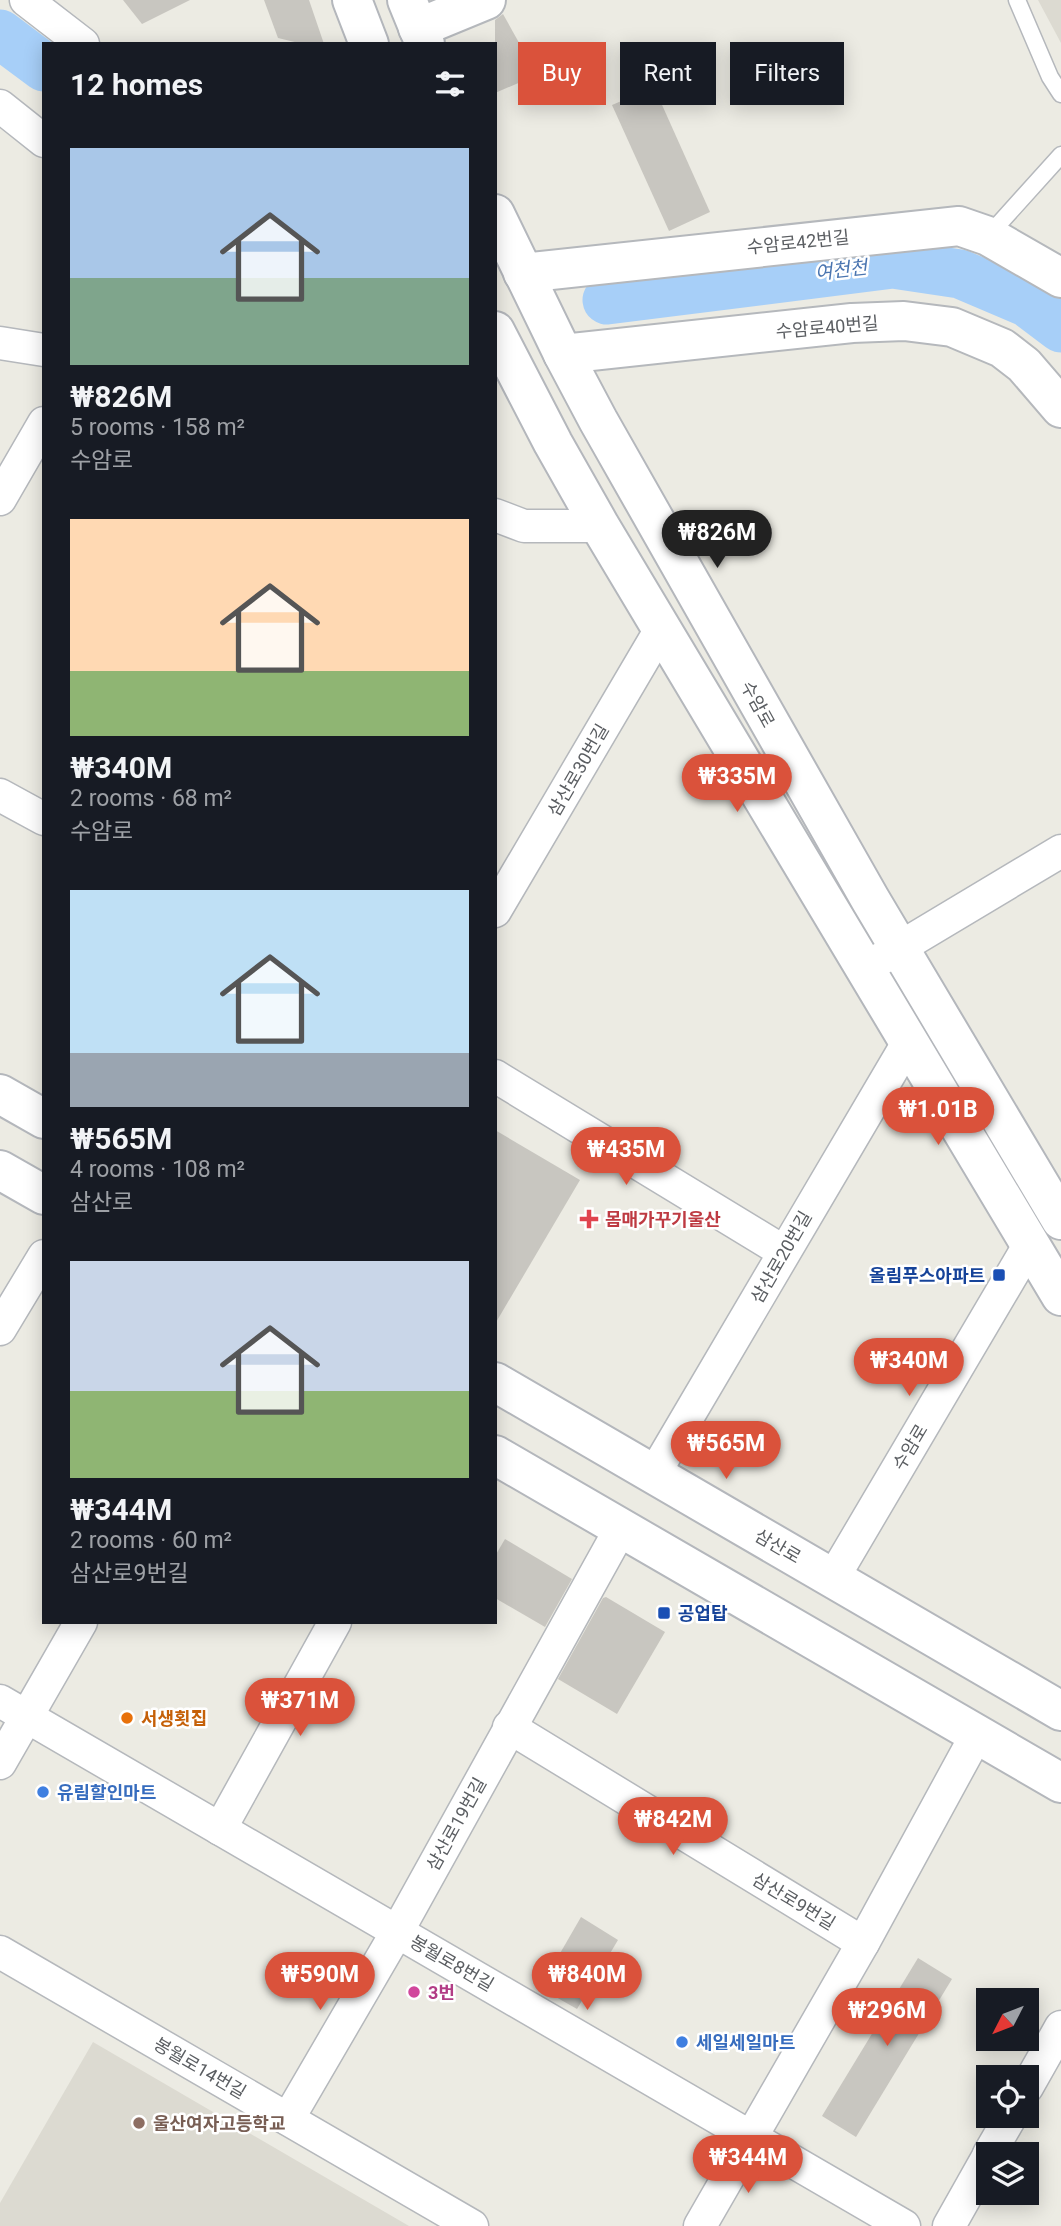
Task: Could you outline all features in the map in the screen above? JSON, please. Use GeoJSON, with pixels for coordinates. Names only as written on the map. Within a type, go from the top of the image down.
{"type":"FeatureCollection","features":[{"type":"Feature","properties":{"kind":"main road"},"geometry":{"type":"LineString","coordinates":[[352,0],[368,42]]}},
{"type":"Feature","properties":{"kind":"main road"},"geometry":{"type":"LineString","coordinates":[[417,24],[486,0]]}},
{"type":"Feature","properties":{"kind":"main road","name":"수암로"},"geometry":{"type":"LineString","coordinates":[[497,218],[598,420],[769,724],[1061,1220]]}},
{"type":"Feature","properties":{"kind":"main road","name":"수암로42번길"},"geometry":{"type":"LineString","coordinates":[[523,273],[959,226],[988,236],[1061,278]]}},
{"type":"Feature","properties":{"kind":"main road","name":"수암로40번길"},"geometry":{"type":"LineString","coordinates":[[563,354],[852,323],[904,321],[952,327],[1002,348],[1024,365],[1061,408]]}},
{"type":"Feature","properties":{"kind":"main road"},"geometry":{"type":"LineString","coordinates":[[498,343],[600,526],[1061,1296]]}},
{"type":"Feature","properties":{"kind":"main road"},"geometry":{"type":"LineString","coordinates":[[0,1094],[42,1118]]}},
{"type":"Feature","properties":{"kind":"main road"},"geometry":{"type":"LineString","coordinates":[[0,1170],[42,1194]]}},
{"type":"Feature","properties":{"kind":"main road","name":"삼산로"},"geometry":{"type":"LineString","coordinates":[[497,1383],[1061,1711]]}},
{"type":"Feature","properties":{"kind":"main road"},"geometry":{"type":"LineString","coordinates":[[497,1456],[1061,1783]]}},
{"type":"Feature","properties":{"kind":"street"},"geometry":{"type":"LineString","coordinates":[[26,0],[80,42]]}},
{"type":"Feature","properties":{"kind":"street"},"geometry":{"type":"LineString","coordinates":[[0,107],[42,139]]}},
{"type":"Feature","properties":{"kind":"street"},"geometry":{"type":"LineString","coordinates":[[0,343],[42,350]]}},
{"type":"Feature","properties":{"kind":"street"},"geometry":{"type":"LineString","coordinates":[[0,499],[42,426]]}},
{"type":"Feature","properties":{"kind":"street"},"geometry":{"type":"LineString","coordinates":[[497,516],[524,526],[600,526]]}},
{"type":"Feature","properties":{"kind":"street","name":"삼산로30번길"},"geometry":{"type":"LineString","coordinates":[[497,908],[661,629]]}},
{"type":"Feature","properties":{"kind":"street"},"geometry":{"type":"LineString","coordinates":[[0,795],[42,819]]}},
{"type":"Feature","properties":{"kind":"street"},"geometry":{"type":"LineString","coordinates":[[865,968],[1061,852]]}},
{"type":"Feature","properties":{"kind":"street","name":"삼산로20번길"},"geometry":{"type":"LineString","coordinates":[[654,1474],[909,1041]]}},
{"type":"Feature","properties":{"kind":"street"},"geometry":{"type":"LineString","coordinates":[[497,1077],[784,1252]]}},
{"type":"Feature","properties":{"kind":"street","name":"수암로"},"geometry":{"type":"LineString","coordinates":[[833,1578],[1030,1244]]}},
{"type":"Feature","properties":{"kind":"street"},"geometry":{"type":"LineString","coordinates":[[0,1329],[42,1259]]}},
{"type":"Feature","properties":{"kind":"street","name":"삼산로19번길"},"geometry":{"type":"LineString","coordinates":[[288,2119],[397,1931],[621,1528]]}},
{"type":"Feature","properties":{"kind":"street"},"geometry":{"type":"LineString","coordinates":[[0,1763],[80,1624]]}},
{"type":"Feature","properties":{"kind":"street"},"geometry":{"type":"LineString","coordinates":[[220,1829],[334,1624]]}},
{"type":"Feature","properties":{"kind":"street","name":"봉월로8번길"},"geometry":{"type":"LineString","coordinates":[[0,1701],[904,2226]]}},
{"type":"Feature","properties":{"kind":"street","name":"삼산로9번길"},"geometry":{"type":"LineString","coordinates":[[509,1727],[863,1943]]}},
{"type":"Feature","properties":{"kind":"street"},"geometry":{"type":"LineString","coordinates":[[700,2226],[863,1943],[977,1734]]}},
{"type":"Feature","properties":{"kind":"street","name":"봉월로14번길"},"geometry":{"type":"LineString","coordinates":[[0,1952],[472,2226]]}},
{"type":"Feature","properties":{"kind":"street"},"geometry":{"type":"LineString","coordinates":[[1039,2066],[1061,2027]]}},
{"type":"Feature","properties":{"kind":"street"},"geometry":{"type":"LineString","coordinates":[[949,2226],[976,2178]]}},
{"type":"Feature","properties":{"kind":"lane"},"geometry":{"type":"LineString","coordinates":[[1017,0],[1050,77],[1061,94]]}},
{"type":"Feature","properties":{"kind":"lane"},"geometry":{"type":"LineString","coordinates":[[988,236],[1061,155]]}},
{"type":"Feature","properties":{"kind":"shaded area"},"geometry":{"type":"Polygon","coordinates":[[[1038,0],[1061,0],[1061,43],[1038,0]]]}},
{"type":"Feature","properties":{"kind":"shaded area","name":"울산여자고등학교"},"geometry":{"type":"Polygon","coordinates":[[[93,2042],[409,2226],[0,2226],[0,2203],[93,2042]]]}},
{"type":"Feature","properties":{"kind":"building"},"geometry":{"type":"Polygon","coordinates":[[[123,0],[190,0],[142,24],[123,0]]]}},
{"type":"Feature","properties":{"kind":"building"},"geometry":{"type":"Polygon","coordinates":[[[264,0],[309,0],[323,42],[295,42],[278,38],[264,0]]]}},
{"type":"Feature","properties":{"kind":"building"},"geometry":{"type":"Polygon","coordinates":[[[503,14],[519,42],[518,83],[497,92],[497,42],[495,20],[503,14]]]}},
{"type":"Feature","properties":{"kind":"building"},"geometry":{"type":"Polygon","coordinates":[[[620,102],[620,105],[662,105],[710,212],[669,231],[612,105],[620,102]]]}},
{"type":"Feature","properties":{"kind":"building"},"geometry":{"type":"Polygon","coordinates":[[[497,1131],[580,1180],[497,1321],[497,1131]]]}},
{"type":"Feature","properties":{"kind":"building"},"geometry":{"type":"Polygon","coordinates":[[[505,1539],[572,1579],[545,1627],[497,1599],[497,1553],[505,1539]]]}},
{"type":"Feature","properties":{"kind":"building"},"geometry":{"type":"Polygon","coordinates":[[[606,1597],[665,1632],[617,1714],[558,1679],[606,1597]]]}},
{"type":"Feature","properties":{"kind":"building"},"geometry":{"type":"Polygon","coordinates":[[[581,1917],[618,1940],[577,2009],[540,1988],[581,1917]]]}},
{"type":"Feature","properties":{"kind":"building"},"geometry":{"type":"Polygon","coordinates":[[[918,1958],[952,1979],[856,2137],[822,2116],[918,1958]]]}},
{"type":"Feature","properties":{"kind":"waterway","name":"여천천"},"geometry":{"type":"LineString","coordinates":[[0,34],[42,66]]}},
{"type":"Feature","properties":{"kind":"waterway","name":"여천천"},"geometry":{"type":"LineString","coordinates":[[607,300],[893,264],[960,274],[1028,303],[1061,328]]}},
{"type":"Feature","properties":{"kind":"place","name":"몸매가꾸기울산"},"geometry":{"type":"Point","coordinates":[589,1219]}},
{"type":"Feature","properties":{"kind":"place","name":"올림푸스아파트"},"geometry":{"type":"Point","coordinates":[999,1275]}},
{"type":"Feature","properties":{"kind":"place","name":"공업탑"},"geometry":{"type":"Point","coordinates":[664,1613]}},
{"type":"Feature","properties":{"kind":"place","name":"서생횟집"},"geometry":{"type":"Point","coordinates":[127,1718]}},
{"type":"Feature","properties":{"kind":"place","name":"유림할인마트"},"geometry":{"type":"Point","coordinates":[43,1792]}},
{"type":"Feature","properties":{"kind":"place","name":"3번"},"geometry":{"type":"Point","coordinates":[414,1992]}},
{"type":"Feature","properties":{"kind":"place","name":"세일세일마트"},"geometry":{"type":"Point","coordinates":[682,2042]}},
{"type":"Feature","properties":{"kind":"place","name":"울산여자고등학교"},"geometry":{"type":"Point","coordinates":[139,2123]}}]}
